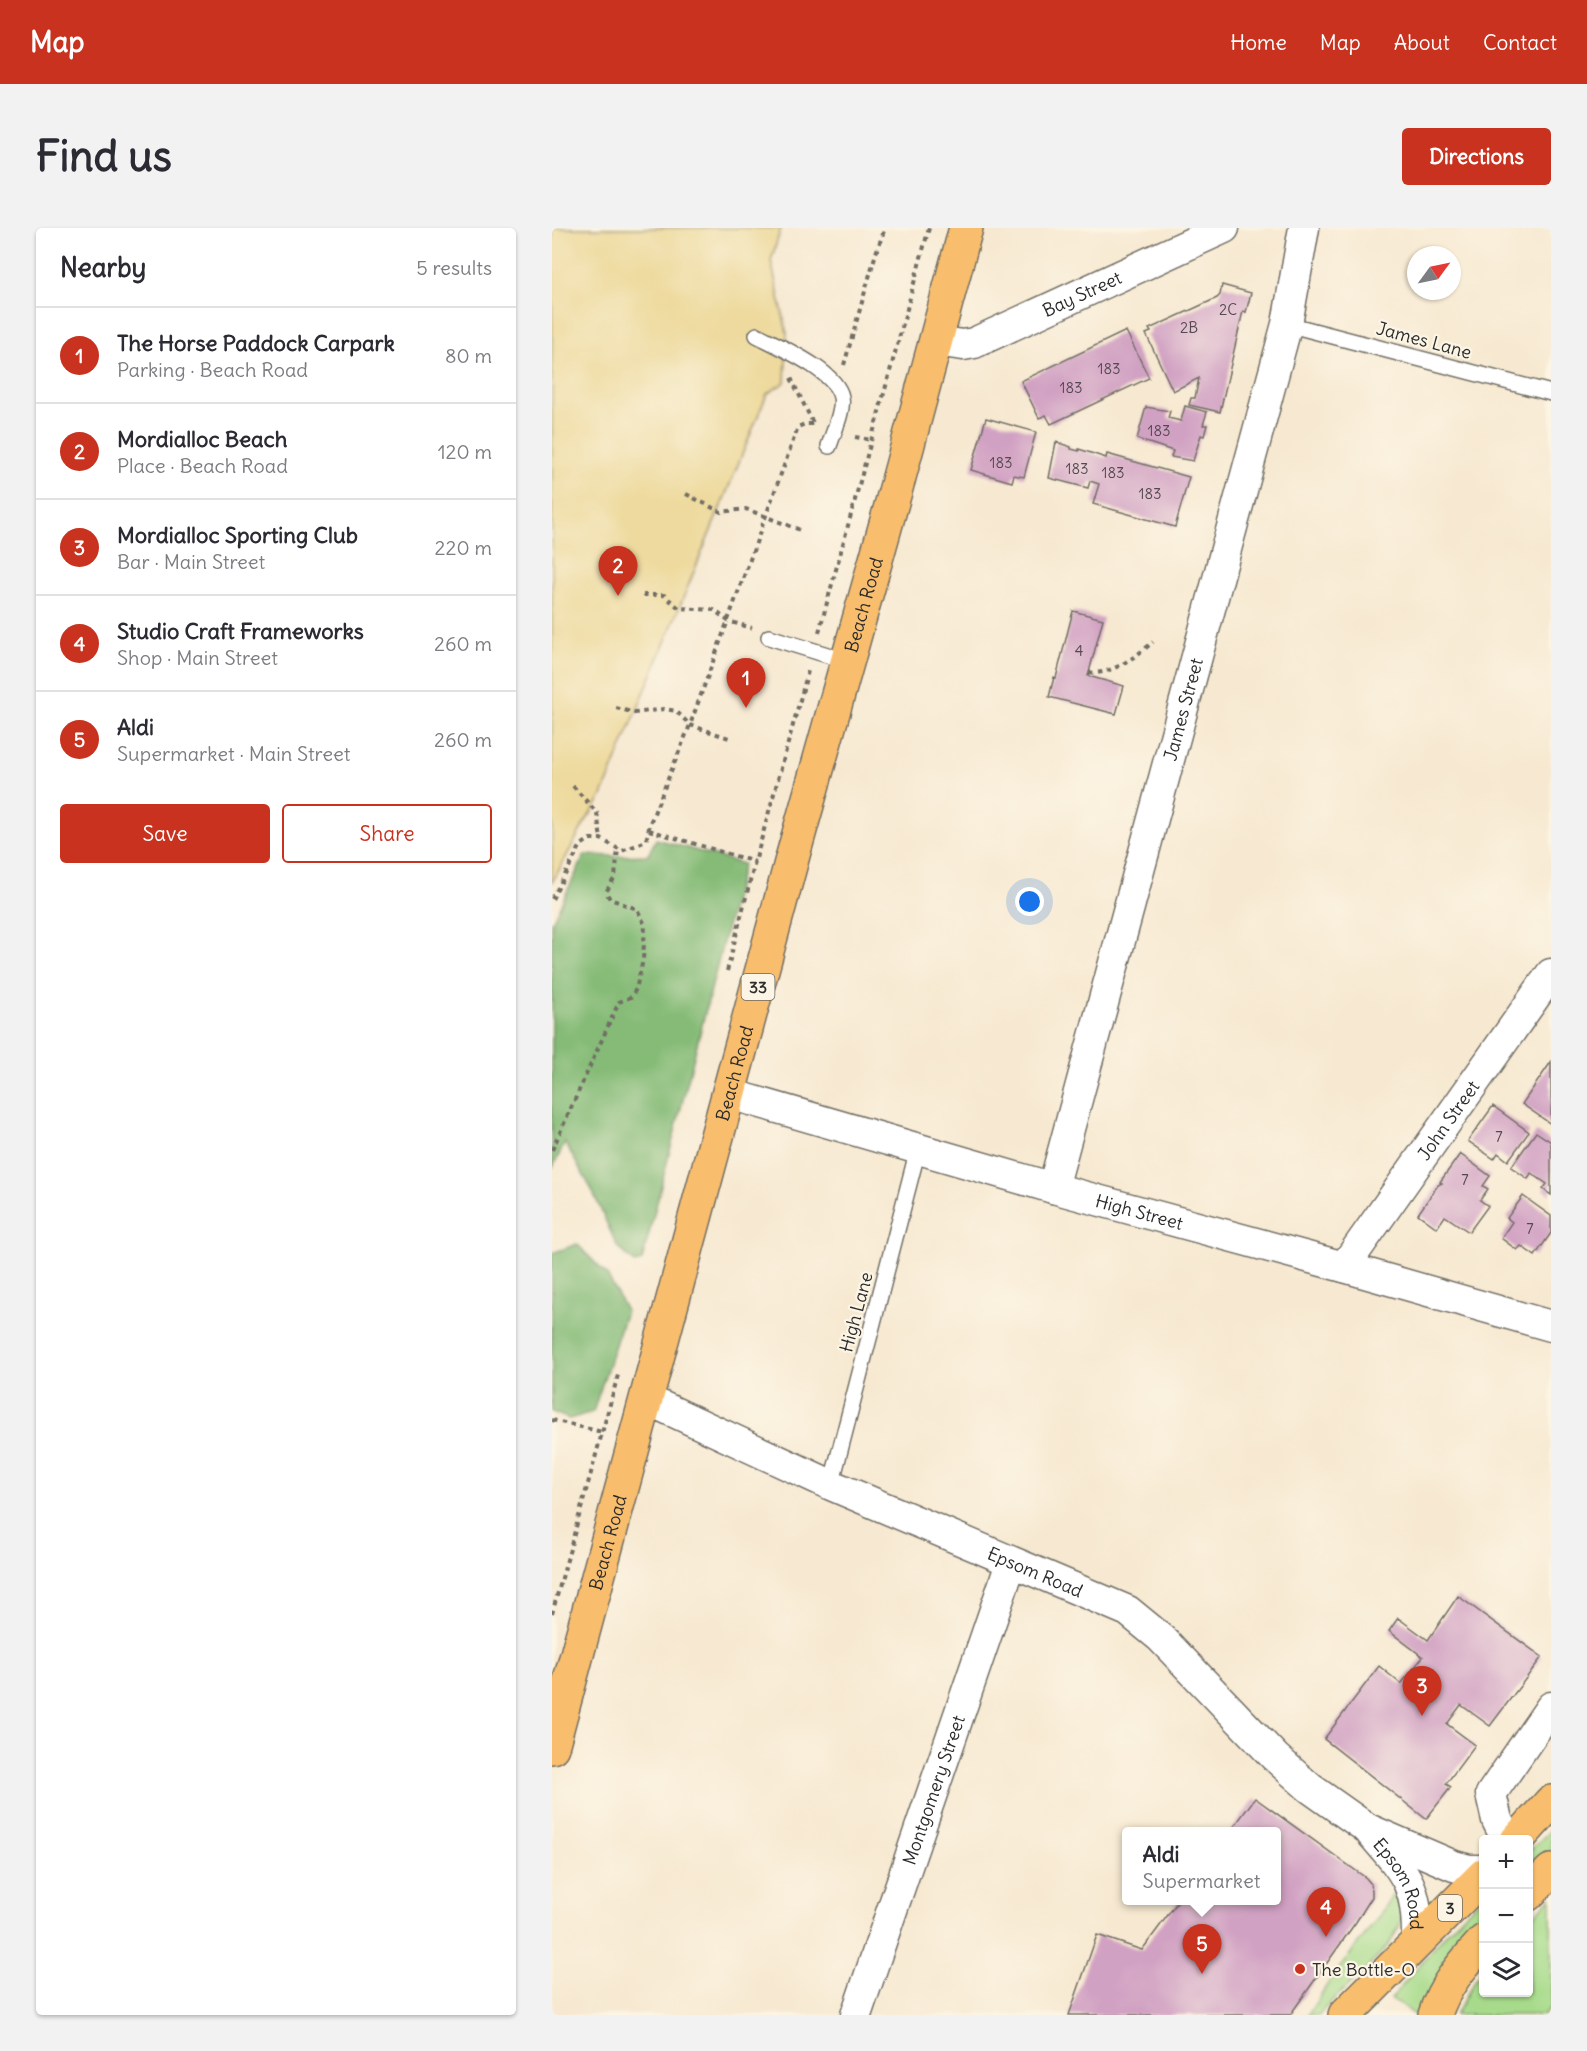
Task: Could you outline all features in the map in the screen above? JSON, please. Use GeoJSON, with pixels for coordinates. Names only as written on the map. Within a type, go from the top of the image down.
{"type":"FeatureCollection","features":[{"type":"Feature","properties":{"kind":"main road","name":"Beach Road"},"geometry":{"type":"LineString","coordinates":[[552,1747],[556,1715],[646,1399],[966,228]]}},
{"type":"Feature","properties":{"kind":"main road"},"geometry":{"type":"LineString","coordinates":[[1521,1835],[1551,1802]]}},
{"type":"Feature","properties":{"kind":"main road"},"geometry":{"type":"LineString","coordinates":[[1533,1889],[1551,1871]]}},
{"type":"Feature","properties":{"kind":"main road","name":"3"},"geometry":{"type":"LineString","coordinates":[[1345,2015],[1479,1880]]}},
{"type":"Feature","properties":{"kind":"main road"},"geometry":{"type":"LineString","coordinates":[[1435,2015],[1450,1980],[1482,1943]]}},
{"type":"Feature","properties":{"kind":"street","name":"Bay Street"},"geometry":{"type":"LineString","coordinates":[[935,341],[963,345],[974,342],[1224,228]]}},
{"type":"Feature","properties":{"kind":"street","name":"James Street"},"geometry":{"type":"LineString","coordinates":[[1053,1188],[1287,324],[1304,228]]}},
{"type":"Feature","properties":{"kind":"street","name":"John Street"},"geometry":{"type":"LineString","coordinates":[[1344,1267],[1551,974]]}},
{"type":"Feature","properties":{"kind":"street","name":"High Street"},"geometry":{"type":"LineString","coordinates":[[730,1094],[1053,1188],[1551,1326]]}},
{"type":"Feature","properties":{"kind":"street","name":"Epsom Road"},"geometry":{"type":"LineString","coordinates":[[646,1399],[831,1485],[1128,1611],[1161,1638],[1275,1756],[1310,1788],[1368,1829],[1454,1866],[1479,1870]]}},
{"type":"Feature","properties":{"kind":"street","name":"Montgomery Street"},"geometry":{"type":"LineString","coordinates":[[856,2015],[1011,1563]]}},
{"type":"Feature","properties":{"kind":"street"},"geometry":{"type":"LineString","coordinates":[[1505,1835],[1497,1820],[1491,1794],[1551,1707]]}},
{"type":"Feature","properties":{"kind":"street","name":"Epsom Road"},"geometry":{"type":"LineString","coordinates":[[1368,1829],[1409,1882],[1416,1902],[1418,1942]]}},
{"type":"Feature","properties":{"kind":"lane","name":"James Lane"},"geometry":{"type":"LineString","coordinates":[[1287,324],[1551,393]]}},
{"type":"Feature","properties":{"kind":"lane"},"geometry":{"type":"LineString","coordinates":[[758,335],[820,371],[837,386],[842,398],[829,446]]}},
{"type":"Feature","properties":{"kind":"lane"},"geometry":{"type":"LineString","coordinates":[[764,634],[847,662]]}},
{"type":"Feature","properties":{"kind":"lane","name":"High Lane"},"geometry":{"type":"LineString","coordinates":[[831,1485],[918,1149]]}},
{"type":"Feature","properties":{"kind":"path"},"geometry":{"type":"LineString","coordinates":[[837,386],[885,228]]}},
{"type":"Feature","properties":{"kind":"path"},"geometry":{"type":"LineString","coordinates":[[773,343],[813,423]]}},
{"type":"Feature","properties":{"kind":"path"},"geometry":{"type":"LineString","coordinates":[[552,899],[581,845],[590,839],[601,839],[622,850],[646,841],[798,427],[813,423],[835,430]]}},
{"type":"Feature","properties":{"kind":"path"},"geometry":{"type":"LineString","coordinates":[[686,494],[721,512],[746,509],[803,531]]}},
{"type":"Feature","properties":{"kind":"path"},"geometry":{"type":"LineString","coordinates":[[643,595],[664,595],[679,608],[714,610],[728,621],[764,634]]}},
{"type":"Feature","properties":{"kind":"path"},"geometry":{"type":"LineString","coordinates":[[1089,672],[1098,674],[1122,664],[1153,642]]}},
{"type":"Feature","properties":{"kind":"path"},"geometry":{"type":"LineString","coordinates":[[616,708],[635,713],[664,709],[676,711],[690,725],[732,740]]}},
{"type":"Feature","properties":{"kind":"path"},"geometry":{"type":"LineString","coordinates":[[573,786],[597,813],[601,839]]}},
{"type":"Feature","properties":{"kind":"path"},"geometry":{"type":"LineString","coordinates":[[649,830],[755,862]]}},
{"type":"Feature","properties":{"kind":"path"},"geometry":{"type":"LineString","coordinates":[[552,1150],[619,1002],[631,997],[636,989],[644,960],[645,925],[637,909],[610,899],[606,892],[615,877],[618,849]]}},
{"type":"Feature","properties":{"kind":"path"},"geometry":{"type":"LineString","coordinates":[[552,1420],[603,1432]]}},
{"type":"Feature","properties":{"kind":"green space"},"geometry":{"type":"Polygon","coordinates":[[[656,839],[743,864],[642,1261],[635,1263],[617,1246],[592,1190],[565,1143],[552,1169],[552,922],[585,855],[648,855],[656,839]]]}},
{"type":"Feature","properties":{"kind":"green space"},"geometry":{"type":"Polygon","coordinates":[[[577,1244],[607,1275],[626,1311],[593,1412],[569,1419],[552,1412],[552,1253],[577,1244]]]}},
{"type":"Feature","properties":{"kind":"green space"},"geometry":{"type":"Polygon","coordinates":[[[1551,1830],[1551,1854],[1533,1873],[1533,1847],[1551,1830]]]}},
{"type":"Feature","properties":{"kind":"green space"},"geometry":{"type":"Polygon","coordinates":[[[1397,1892],[1401,1920],[1388,1945],[1319,2015],[1308,2015],[1329,1982],[1378,1918],[1392,1895],[1397,1892]]]}},
{"type":"Feature","properties":{"kind":"green space"},"geometry":{"type":"Polygon","coordinates":[[[1551,1897],[1551,2006],[1544,2015],[1455,2015],[1479,1975],[1479,1997],[1533,1997],[1533,1917],[1551,1897]]]}},
{"type":"Feature","properties":{"kind":"green space"},"geometry":{"type":"Polygon","coordinates":[[[1479,1900],[1479,1926],[1459,1947],[1423,2003],[1418,2015],[1415,2015],[1391,1999],[1448,1931],[1479,1900]]]}},
{"type":"Feature","properties":{"kind":"sand"},"geometry":{"type":"Polygon","coordinates":[[[552,228],[781,228],[771,261],[787,333],[785,382],[767,394],[601,798],[552,883],[552,228]]]}},
{"type":"Feature","properties":{"kind":"building"},"geometry":{"type":"Polygon","coordinates":[[[1222,285],[1251,293],[1246,312],[1243,311],[1220,412],[1189,405],[1191,398],[1195,398],[1199,378],[1173,391],[1146,334],[1151,332],[1149,329],[1217,298],[1222,285]]]}},
{"type":"Feature","properties":{"kind":"building"},"geometry":{"type":"Polygon","coordinates":[[[1126,331],[1149,378],[1051,424],[1046,415],[1039,418],[1021,381],[1126,331]]]}},
{"type":"Feature","properties":{"kind":"building"},"geometry":{"type":"Polygon","coordinates":[[[1185,406],[1207,412],[1203,425],[1207,425],[1204,436],[1201,435],[1193,461],[1171,457],[1173,451],[1137,439],[1146,407],[1170,411],[1168,418],[1181,421],[1185,406]]]}},
{"type":"Feature","properties":{"kind":"building"},"geometry":{"type":"Polygon","coordinates":[[[986,418],[1036,432],[1024,477],[1014,475],[1012,482],[971,470],[986,418]]]}},
{"type":"Feature","properties":{"kind":"building"},"geometry":{"type":"Polygon","coordinates":[[[1056,442],[1071,447],[1071,449],[1079,451],[1079,449],[1106,458],[1107,454],[1189,477],[1175,527],[1093,504],[1099,484],[1090,481],[1088,488],[1049,478],[1056,442]]]}},
{"type":"Feature","properties":{"kind":"building"},"geometry":{"type":"Polygon","coordinates":[[[1073,611],[1103,619],[1088,676],[1124,686],[1116,714],[1049,697],[1073,611]]]}},
{"type":"Feature","properties":{"kind":"building"},"geometry":{"type":"Polygon","coordinates":[[[1551,1062],[1551,1124],[1522,1104],[1551,1062]]]}},
{"type":"Feature","properties":{"kind":"building"},"geometry":{"type":"Polygon","coordinates":[[[1493,1106],[1529,1132],[1508,1161],[1498,1153],[1494,1159],[1468,1141],[1493,1106]]]}},
{"type":"Feature","properties":{"kind":"building"},"geometry":{"type":"Polygon","coordinates":[[[1536,1132],[1551,1142],[1551,1195],[1543,1189],[1547,1184],[1531,1173],[1528,1179],[1511,1167],[1536,1132]]]}},
{"type":"Feature","properties":{"kind":"building"},"geometry":{"type":"Polygon","coordinates":[[[1460,1154],[1490,1176],[1483,1186],[1488,1189],[1480,1200],[1488,1206],[1469,1232],[1445,1216],[1437,1228],[1418,1214],[1438,1185],[1442,1183],[1440,1182],[1460,1154]]]}},
{"type":"Feature","properties":{"kind":"building"},"geometry":{"type":"Polygon","coordinates":[[[1523,1196],[1551,1216],[1551,1233],[1535,1256],[1521,1246],[1517,1250],[1501,1238],[1512,1222],[1507,1218],[1523,1196]]]}},
{"type":"Feature","properties":{"kind":"building"},"geometry":{"type":"Polygon","coordinates":[[[1458,1596],[1542,1657],[1490,1726],[1461,1705],[1447,1724],[1475,1745],[1446,1784],[1451,1787],[1426,1819],[1324,1739],[1379,1666],[1401,1684],[1423,1657],[1389,1631],[1398,1618],[1428,1640],[1458,1596]]]}},
{"type":"Feature","properties":{"kind":"building"},"geometry":{"type":"Polygon","coordinates":[[[1255,1798],[1366,1878],[1371,1884],[1372,1897],[1290,2015],[1069,2015],[1097,1935],[1142,1950],[1175,1905],[1281,1905],[1281,1827],[1234,1827],[1255,1798]]]}},
{"type":"Feature","properties":{"kind":"place","name":"Mordialloc Beach"},"geometry":{"type":"Point","coordinates":[618,596]}},
{"type":"Feature","properties":{"kind":"place","name":"The Horse Paddock Carpark"},"geometry":{"type":"Point","coordinates":[746,708]}},
{"type":"Feature","properties":{"kind":"place","name":"Mordialloc Sporting Club"},"geometry":{"type":"Point","coordinates":[1422,1716]}},
{"type":"Feature","properties":{"kind":"place","name":"Studio Craft Frameworks"},"geometry":{"type":"Point","coordinates":[1326,1937]}},
{"type":"Feature","properties":{"kind":"place","name":"The Bottle-O"},"geometry":{"type":"Point","coordinates":[1300,1969]}},
{"type":"Feature","properties":{"kind":"place","name":"Aldi"},"geometry":{"type":"Point","coordinates":[1202,1974]}}]}
